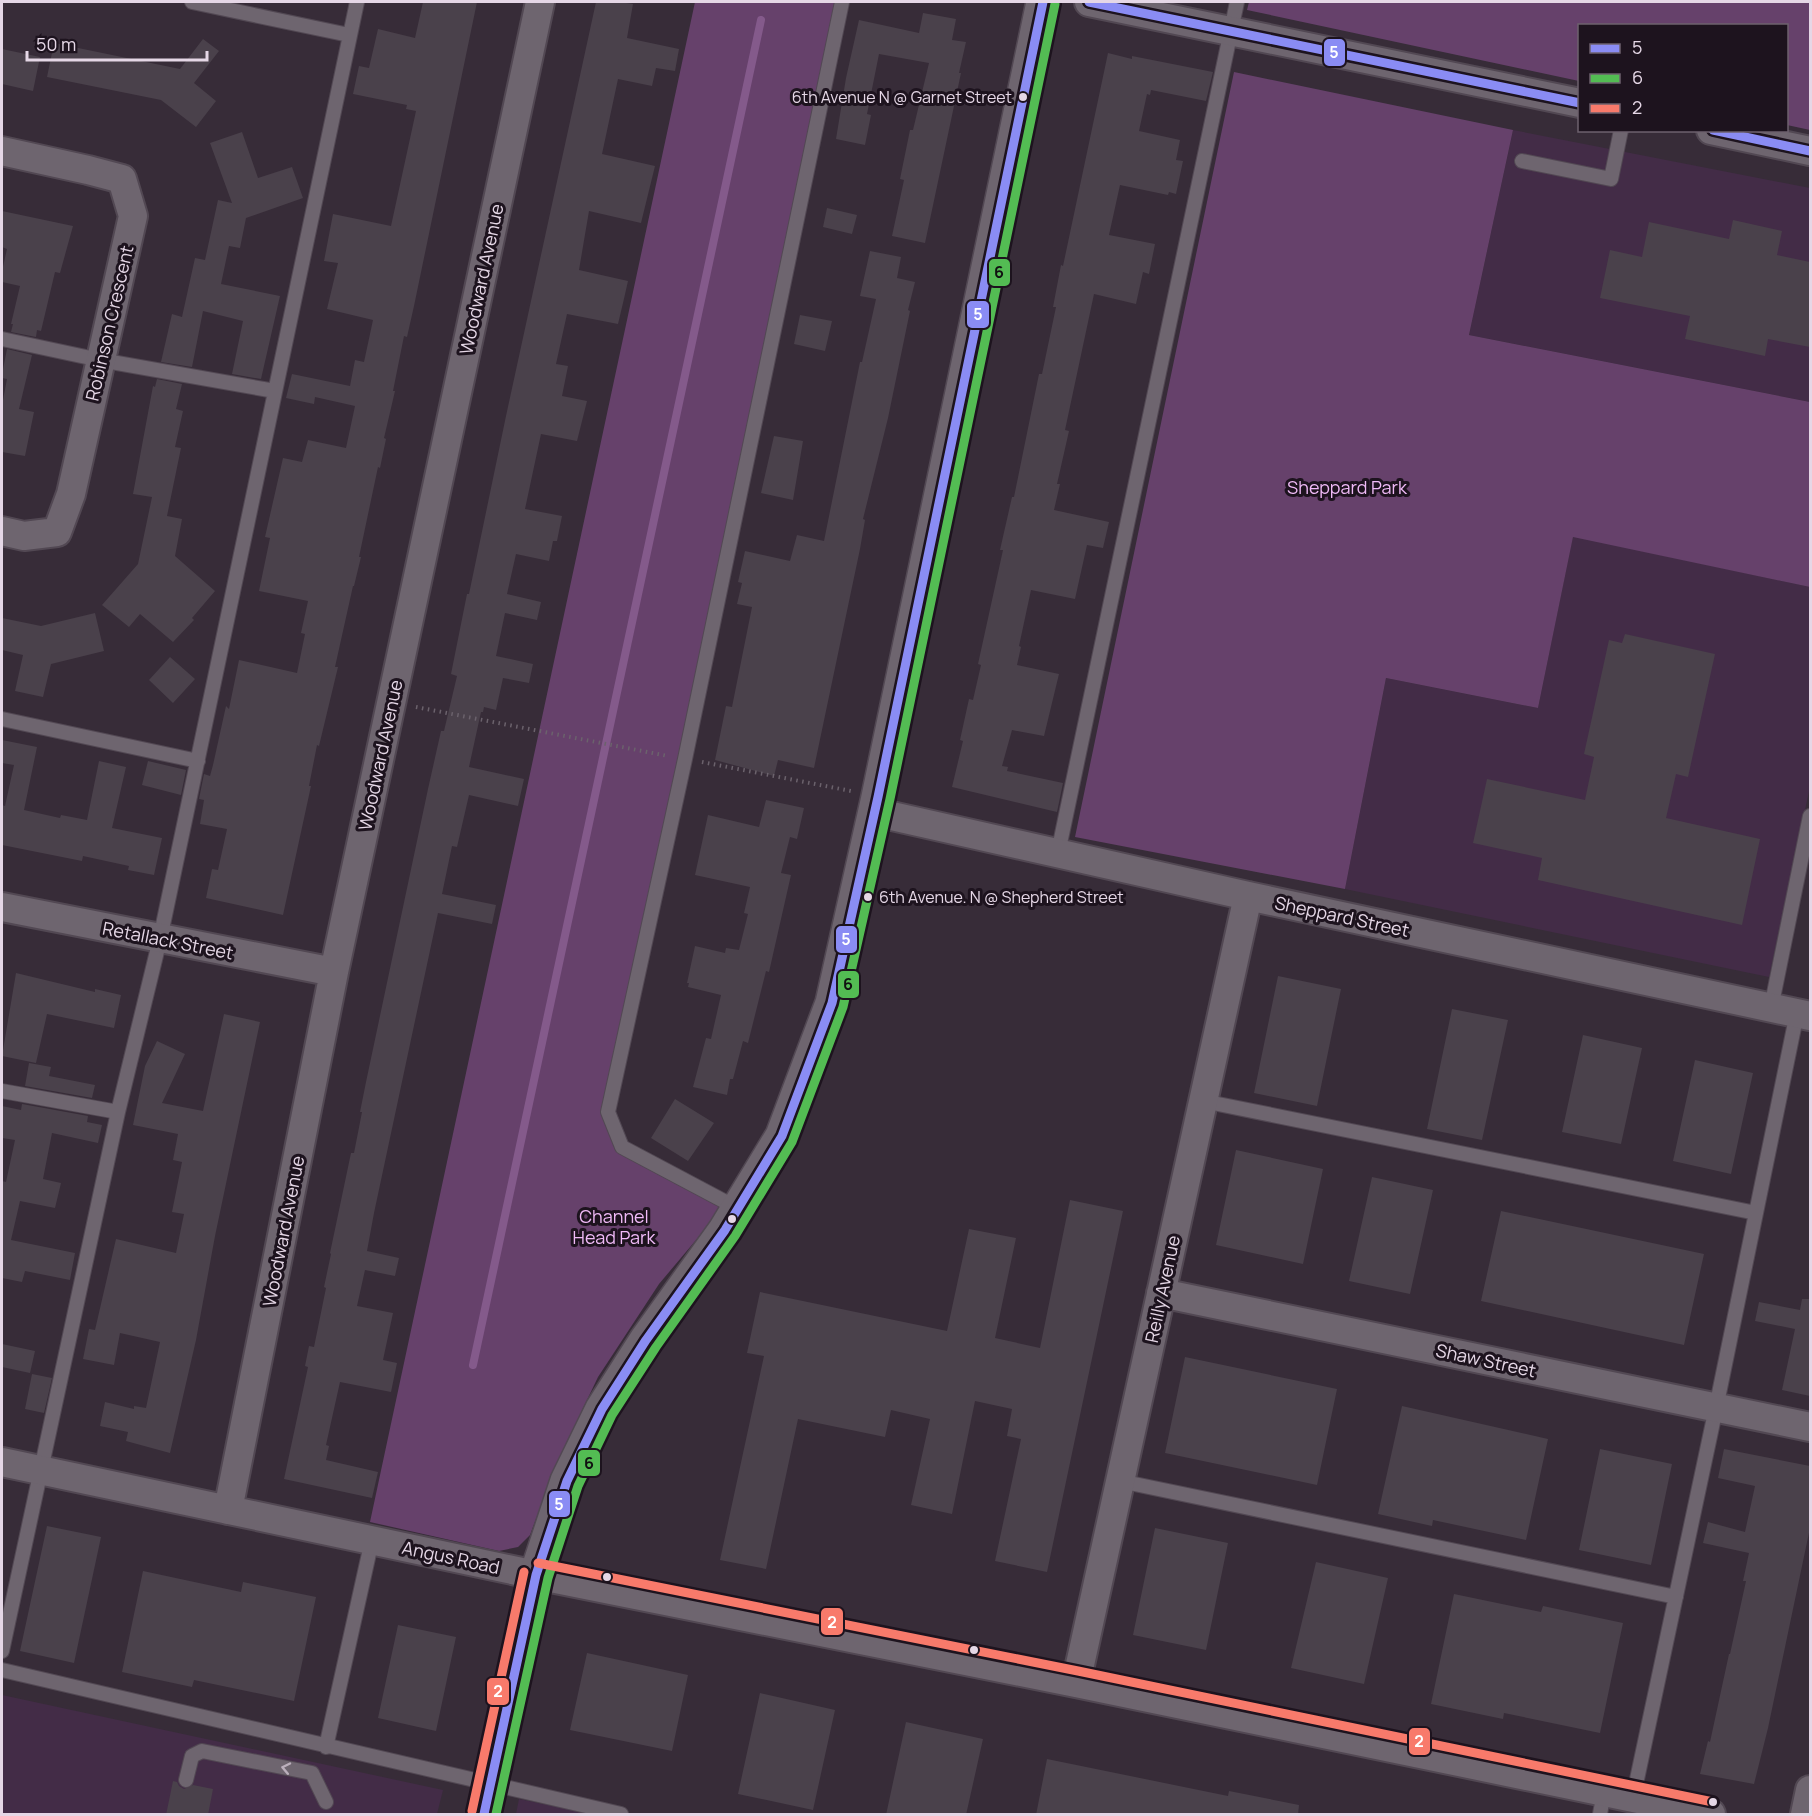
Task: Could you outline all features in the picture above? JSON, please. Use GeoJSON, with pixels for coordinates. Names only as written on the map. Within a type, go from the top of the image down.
{"type":"FeatureCollection","features":[{"type":"Feature","properties":{"kind":"street","name":"Woodward Avenue"},"geometry":{"type":"LineString","coordinates":[[228,1510],[334,972],[540,2]]}},
{"type":"Feature","properties":{"kind":"street"},"geometry":{"type":"LineString","coordinates":[[487,1800],[537,1575],[567,1481],[602,1409],[646,1340],[725,1230],[782,1136],[832,1003],[876,805],[1043,2]]}},
{"type":"Feature","properties":{"kind":"street"},"geometry":{"type":"LineString","coordinates":[[1089,2],[1578,103]]}},
{"type":"Feature","properties":{"kind":"street"},"geometry":{"type":"LineString","coordinates":[[1720,132],[1810,151]]}},
{"type":"Feature","properties":{"kind":"street","name":"Robinson Crescent"},"geometry":{"type":"LineString","coordinates":[[2,151],[122,179],[134,216],[71,494],[57,532],[24,536],[2,531]]}},
{"type":"Feature","properties":{"kind":"street","name":"Sheppard Street"},"geometry":{"type":"LineString","coordinates":[[876,805],[1058,854],[1793,1012]]}},
{"type":"Feature","properties":{"kind":"street","name":"Reilly Avenue"},"geometry":{"type":"LineString","coordinates":[[1076,1683],[1248,896]]}},
{"type":"Feature","properties":{"kind":"street","name":"Retallack Street"},"geometry":{"type":"LineString","coordinates":[[2,907],[334,972]]}},
{"type":"Feature","properties":{"kind":"street","name":"Shaw Street"},"geometry":{"type":"LineString","coordinates":[[1161,1293],[1810,1427]]}},
{"type":"Feature","properties":{"kind":"street","name":"Angus Road"},"geometry":{"type":"LineString","coordinates":[[2,1462],[537,1575],[1076,1683],[1602,1803],[1633,1798],[1711,1815]]}},
{"type":"Feature","properties":{"kind":"street"},"geometry":{"type":"LineString","coordinates":[[1805,1815],[1810,1790]]}},
{"type":"Feature","properties":{"kind":"lane"},"geometry":{"type":"LineString","coordinates":[[192,2],[349,34]]}},
{"type":"Feature","properties":{"kind":"lane"},"geometry":{"type":"LineString","coordinates":[[2,1651],[118,1112],[160,939],[357,2]]}},
{"type":"Feature","properties":{"kind":"lane"},"geometry":{"type":"LineString","coordinates":[[737,1209],[622,1147],[608,1112],[685,759],[842,2]]}},
{"type":"Feature","properties":{"kind":"lane"},"geometry":{"type":"LineString","coordinates":[[1058,854],[1237,2]]}},
{"type":"Feature","properties":{"kind":"lane"},"geometry":{"type":"LineString","coordinates":[[1522,161],[1611,179],[1622,132]]}},
{"type":"Feature","properties":{"kind":"lane"},"geometry":{"type":"LineString","coordinates":[[2,339],[100,360],[275,391]]}},
{"type":"Feature","properties":{"kind":"lane"},"geometry":{"type":"LineString","coordinates":[[2,719],[198,761]]}},
{"type":"Feature","properties":{"kind":"lane"},"geometry":{"type":"LineString","coordinates":[[1633,1798],[1756,1213],[1793,1012],[1810,816]]}},
{"type":"Feature","properties":{"kind":"lane"},"geometry":{"type":"LineString","coordinates":[[2,1091],[118,1112]]}},
{"type":"Feature","properties":{"kind":"lane"},"geometry":{"type":"LineString","coordinates":[[1203,1101],[1756,1213]]}},
{"type":"Feature","properties":{"kind":"lane"},"geometry":{"type":"LineString","coordinates":[[1120,1480],[1676,1597]]}},
{"type":"Feature","properties":{"kind":"lane"},"geometry":{"type":"LineString","coordinates":[[326,1747],[372,1540]]}},
{"type":"Feature","properties":{"kind":"lane"},"geometry":{"type":"LineString","coordinates":[[2,1670],[326,1747],[487,1800],[621,1815]]}},
{"type":"Feature","properties":{"kind":"lane"},"geometry":{"type":"LineString","coordinates":[[186,1780],[192,1756],[202,1751],[312,1773],[326,1802]]}},
{"type":"Feature","properties":{"kind":"path"},"geometry":{"type":"LineString","coordinates":[[390,702],[685,759],[876,805]]}},
{"type":"Feature","properties":{"kind":"shaded area"},"geometry":{"type":"Polygon","coordinates":[[[1513,130],[1810,188],[1810,402],[1469,335],[1513,130]]]}},
{"type":"Feature","properties":{"kind":"shaded area"},"geometry":{"type":"Polygon","coordinates":[[[1573,536],[1810,587],[1810,787],[1769,977],[1345,889],[1386,678],[1538,708],[1573,536]]]}},
{"type":"Feature","properties":{"kind":"shaded area"},"geometry":{"type":"Polygon","coordinates":[[[2,1695],[443,1790],[437,1814],[2,1814],[2,1695]]]}},
{"type":"Feature","properties":{"kind":"shaded area"},"geometry":{"type":"Polygon","coordinates":[[[519,1799],[593,1814],[516,1814],[519,1799]]]}},
{"type":"Feature","properties":{"kind":"green space","name":"Channel Head Park"},"geometry":{"type":"Polygon","coordinates":[[[695,2],[842,2],[608,1112],[622,1147],[728,1202],[659,1284],[598,1377],[556,1465],[530,1535],[518,1547],[499,1551],[370,1522],[695,2]]]}},
{"type":"Feature","properties":{"kind":"green space"},"geometry":{"type":"Polygon","coordinates":[[[1249,2],[1810,2],[1810,130],[1788,125],[1788,24],[1578,24],[1578,81],[1247,10],[1249,2]]]}},
{"type":"Feature","properties":{"kind":"green space","name":"Sheppard Park"},"geometry":{"type":"Polygon","coordinates":[[[1234,72],[1513,130],[1469,335],[1810,402],[1810,587],[1573,537],[1538,708],[1386,678],[1345,889],[1075,837],[1234,72]]]}},
{"type":"Feature","properties":{"kind":"building"},"geometry":{"type":"Polygon","coordinates":[[[423,2],[477,2],[414,306],[407,337],[404,336],[380,468],[378,467],[359,557],[361,557],[335,667],[338,667],[319,746],[317,745],[309,786],[311,786],[283,915],[206,898],[212,869],[218,870],[227,829],[200,824],[204,800],[199,799],[204,774],[210,776],[226,706],[229,709],[239,660],[297,673],[305,634],[301,633],[308,601],[259,591],[270,538],[265,537],[283,458],[302,462],[308,440],[346,448],[355,406],[315,397],[314,404],[286,398],[292,374],[350,386],[355,360],[364,362],[373,320],[327,309],[338,263],[324,261],[333,214],[391,226],[416,111],[406,109],[407,105],[353,94],[359,66],[369,68],[378,29],[415,38],[423,2]]]}},
{"type":"Feature","properties":{"kind":"building"},"geometry":{"type":"Polygon","coordinates":[[[596,2],[633,4],[627,38],[679,49],[675,71],[656,68],[652,86],[618,79],[602,154],[655,166],[641,223],[589,211],[579,270],[628,281],[618,324],[567,314],[556,364],[568,366],[562,396],[587,401],[577,441],[541,434],[525,509],[562,516],[557,541],[553,541],[549,561],[516,554],[507,594],[541,602],[537,620],[505,613],[496,656],[533,664],[529,683],[503,678],[496,710],[484,707],[481,712],[469,767],[524,779],[518,806],[469,795],[457,847],[452,846],[442,894],[496,905],[492,924],[438,913],[374,1213],[367,1251],[399,1258],[395,1276],[365,1270],[357,1306],[393,1313],[383,1360],[397,1363],[391,1392],[340,1382],[326,1445],[329,1446],[326,1460],[378,1472],[372,1498],[284,1479],[308,1367],[305,1366],[309,1346],[314,1347],[326,1288],[324,1287],[330,1253],[351,1153],[354,1153],[366,1082],[428,789],[441,731],[444,731],[457,676],[451,674],[467,594],[469,594],[596,2]]]}},
{"type":"Feature","properties":{"kind":"building"},"geometry":{"type":"Polygon","coordinates":[[[923,13],[956,19],[952,40],[966,42],[925,243],[892,236],[904,180],[900,179],[910,130],[913,130],[929,63],[879,54],[867,114],[871,115],[865,145],[836,139],[859,20],[919,33],[923,13]]]}},
{"type":"Feature","properties":{"kind":"building"},"geometry":{"type":"Polygon","coordinates":[[[203,39],[219,51],[194,83],[216,101],[196,127],[161,100],[47,77],[54,43],[180,69],[203,39]]]}},
{"type":"Feature","properties":{"kind":"building"},"geometry":{"type":"Polygon","coordinates":[[[2,49],[40,57],[33,91],[2,84],[2,49]]]}},
{"type":"Feature","properties":{"kind":"building"},"geometry":{"type":"Polygon","coordinates":[[[1108,53],[1213,72],[1206,101],[1151,90],[1150,95],[1147,94],[1139,131],[1180,140],[1176,160],[1183,161],[1176,194],[1169,192],[1168,195],[1120,185],[1109,235],[1155,244],[1149,274],[1143,272],[1136,304],[1094,294],[1065,430],[1069,431],[1057,484],[1060,484],[1054,510],[1109,522],[1103,548],[1087,545],[1075,599],[1031,590],[1019,646],[1021,647],[1017,665],[1059,674],[1044,736],[1012,730],[1002,766],[1008,767],[1007,771],[1063,783],[1057,812],[952,787],[963,741],[960,740],[969,699],[973,700],[981,665],[978,664],[1003,550],[1000,550],[1012,497],[1014,497],[1039,374],[1042,374],[1056,307],[1053,307],[1061,265],[1063,266],[1108,53]]]}},
{"type":"Feature","properties":{"kind":"building"},"geometry":{"type":"Polygon","coordinates":[[[242,132],[258,178],[292,167],[303,198],[246,218],[240,248],[229,246],[221,284],[280,296],[261,379],[232,374],[243,321],[203,311],[192,367],[161,362],[172,314],[182,317],[195,258],[205,260],[218,200],[232,203],[210,143],[242,132]]]}},
{"type":"Feature","properties":{"kind":"building"},"geometry":{"type":"Polygon","coordinates":[[[827,208],[857,215],[852,234],[823,227],[827,208]]]}},
{"type":"Feature","properties":{"kind":"building"},"geometry":{"type":"Polygon","coordinates":[[[2,211],[73,226],[60,273],[55,272],[41,331],[37,330],[36,337],[11,332],[20,286],[2,282],[7,249],[2,247],[2,211]]]}},
{"type":"Feature","properties":{"kind":"building"},"geometry":{"type":"Polygon","coordinates":[[[1733,220],[1782,231],[1777,255],[1810,262],[1810,347],[1768,339],[1765,356],[1685,339],[1690,316],[1600,298],[1610,250],[1642,257],[1649,222],[1729,239],[1733,220]]]}},
{"type":"Feature","properties":{"kind":"building"},"geometry":{"type":"Polygon","coordinates":[[[870,251],[901,257],[897,278],[915,282],[908,310],[910,311],[888,418],[863,519],[865,520],[860,549],[814,768],[778,760],[774,776],[715,760],[726,706],[732,707],[752,607],[737,604],[742,583],[738,582],[745,551],[790,561],[797,535],[824,541],[860,362],[862,362],[876,299],[860,296],[870,251]]]}},
{"type":"Feature","properties":{"kind":"building"},"geometry":{"type":"Polygon","coordinates":[[[800,315],[832,321],[825,351],[794,344],[800,315]]]}},
{"type":"Feature","properties":{"kind":"building"},"geometry":{"type":"Polygon","coordinates":[[[7,349],[32,355],[19,409],[34,412],[25,456],[2,452],[2,405],[7,379],[2,378],[2,374],[7,349]]]}},
{"type":"Feature","properties":{"kind":"building"},"geometry":{"type":"Polygon","coordinates":[[[157,379],[182,384],[176,409],[183,411],[175,447],[181,448],[167,516],[182,519],[175,556],[215,591],[192,618],[194,620],[173,642],[140,614],[129,627],[102,605],[138,564],[152,497],[133,494],[153,386],[155,387],[157,379]]]}},
{"type":"Feature","properties":{"kind":"building"},"geometry":{"type":"Polygon","coordinates":[[[774,436],[803,441],[793,500],[761,493],[774,436]]]}},
{"type":"Feature","properties":{"kind":"building"},"geometry":{"type":"Polygon","coordinates":[[[95,613],[104,651],[51,664],[43,697],[15,691],[23,655],[2,650],[2,618],[41,626],[95,613]]]}},
{"type":"Feature","properties":{"kind":"building"},"geometry":{"type":"Polygon","coordinates":[[[1625,634],[1715,654],[1688,777],[1676,774],[1666,818],[1760,839],[1742,925],[1538,880],[1542,858],[1473,843],[1487,779],[1585,800],[1594,757],[1584,754],[1609,640],[1622,643],[1625,634]]]}},
{"type":"Feature","properties":{"kind":"building"},"geometry":{"type":"Polygon","coordinates":[[[170,657],[195,679],[173,703],[149,680],[170,657]]]}},
{"type":"Feature","properties":{"kind":"building"},"geometry":{"type":"Polygon","coordinates":[[[2,740],[37,747],[24,810],[60,818],[61,815],[87,820],[99,761],[126,767],[112,828],[162,838],[154,875],[128,870],[129,866],[83,856],[82,861],[2,845],[2,805],[5,806],[14,765],[2,763],[2,740]]]}},
{"type":"Feature","properties":{"kind":"building"},"geometry":{"type":"Polygon","coordinates":[[[148,761],[186,770],[181,795],[142,785],[148,761]]]}},
{"type":"Feature","properties":{"kind":"building"},"geometry":{"type":"Polygon","coordinates":[[[766,800],[804,808],[797,839],[790,837],[781,873],[791,875],[769,972],[766,971],[748,1043],[743,1041],[727,1095],[693,1087],[706,1038],[711,1039],[721,995],[688,987],[689,983],[687,983],[695,946],[725,953],[726,948],[739,950],[748,914],[744,913],[750,887],[695,875],[708,815],[759,827],[766,800]]]}},
{"type":"Feature","properties":{"kind":"building"},"geometry":{"type":"Polygon","coordinates":[[[16,973],[95,992],[95,989],[121,995],[114,1028],[47,1014],[36,1063],[2,1056],[16,973]]]}},
{"type":"Feature","properties":{"kind":"building"},"geometry":{"type":"Polygon","coordinates":[[[1278,976],[1341,989],[1317,1106],[1254,1093],[1278,976]]]}},
{"type":"Feature","properties":{"kind":"building"},"geometry":{"type":"Polygon","coordinates":[[[1452,1009],[1508,1020],[1482,1140],[1427,1129],[1452,1009]]]}},
{"type":"Feature","properties":{"kind":"building"},"geometry":{"type":"Polygon","coordinates":[[[224,1014],[260,1022],[215,1236],[196,1340],[170,1453],[126,1441],[128,1432],[100,1426],[105,1402],[134,1409],[134,1406],[146,1408],[160,1342],[120,1333],[114,1365],[83,1359],[89,1329],[95,1330],[116,1239],[176,1253],[184,1214],[172,1212],[182,1162],[173,1160],[178,1134],[133,1125],[145,1066],[157,1041],[185,1054],[162,1103],[203,1111],[224,1014]]]}},
{"type":"Feature","properties":{"kind":"building"},"geometry":{"type":"Polygon","coordinates":[[[1583,1035],[1642,1048],[1621,1144],[1562,1132],[1583,1035]]]}},
{"type":"Feature","properties":{"kind":"building"},"geometry":{"type":"Polygon","coordinates":[[[1695,1060],[1753,1073],[1731,1174],[1673,1161],[1695,1060]]]}},
{"type":"Feature","properties":{"kind":"building"},"geometry":{"type":"Polygon","coordinates":[[[29,1063],[51,1067],[49,1076],[95,1085],[92,1098],[25,1086],[29,1063]]]}},
{"type":"Feature","properties":{"kind":"building"},"geometry":{"type":"Polygon","coordinates":[[[675,1099],[714,1123],[688,1161],[651,1138],[675,1099]]]}},
{"type":"Feature","properties":{"kind":"building"},"geometry":{"type":"Polygon","coordinates":[[[22,1104],[88,1116],[87,1122],[102,1125],[98,1143],[52,1133],[43,1179],[61,1183],[55,1208],[20,1201],[11,1240],[75,1253],[70,1280],[25,1271],[22,1282],[2,1278],[2,1181],[6,1182],[15,1140],[2,1138],[2,1106],[21,1110],[22,1104]]]}},
{"type":"Feature","properties":{"kind":"building"},"geometry":{"type":"Polygon","coordinates":[[[1236,1150],[1323,1169],[1303,1264],[1216,1245],[1236,1150]]]}},
{"type":"Feature","properties":{"kind":"building"},"geometry":{"type":"Polygon","coordinates":[[[1372,1177],[1433,1190],[1410,1294],[1349,1281],[1372,1177]]]}},
{"type":"Feature","properties":{"kind":"building"},"geometry":{"type":"Polygon","coordinates":[[[1070,1200],[1123,1211],[1047,1572],[995,1561],[1021,1439],[1007,1436],[1012,1409],[975,1401],[952,1514],[911,1505],[930,1419],[891,1410],[885,1437],[798,1419],[766,1569],[720,1560],[764,1356],[747,1353],[760,1292],[947,1331],[969,1229],[1016,1238],[995,1338],[1040,1348],[1070,1200]]]}},
{"type":"Feature","properties":{"kind":"building"},"geometry":{"type":"Polygon","coordinates":[[[1501,1211],[1704,1254],[1684,1345],[1481,1301],[1501,1211]]]}},
{"type":"Feature","properties":{"kind":"building"},"geometry":{"type":"Polygon","coordinates":[[[1802,1299],[1810,1299],[1810,1396],[1782,1390],[1795,1329],[1755,1321],[1759,1302],[1800,1310],[1802,1299]]]}},
{"type":"Feature","properties":{"kind":"building"},"geometry":{"type":"Polygon","coordinates":[[[2,1344],[35,1351],[30,1373],[2,1367],[2,1344]]]}},
{"type":"Feature","properties":{"kind":"building"},"geometry":{"type":"Polygon","coordinates":[[[1185,1357],[1337,1389],[1317,1485],[1165,1453],[1185,1357]]]}},
{"type":"Feature","properties":{"kind":"building"},"geometry":{"type":"Polygon","coordinates":[[[32,1374],[52,1378],[44,1413],[25,1409],[32,1374]]]}},
{"type":"Feature","properties":{"kind":"building"},"geometry":{"type":"Polygon","coordinates":[[[1402,1406],[1548,1439],[1526,1540],[1433,1520],[1432,1526],[1378,1514],[1402,1406]]]}},
{"type":"Feature","properties":{"kind":"building"},"geometry":{"type":"Polygon","coordinates":[[[1600,1449],[1672,1464],[1651,1565],[1579,1550],[1600,1449]]]}},
{"type":"Feature","properties":{"kind":"building"},"geometry":{"type":"Polygon","coordinates":[[[1724,1449],[1810,1466],[1810,1528],[1754,1784],[1700,1774],[1708,1741],[1710,1742],[1730,1654],[1746,1581],[1743,1581],[1749,1553],[1703,1543],[1708,1522],[1745,1532],[1755,1486],[1718,1478],[1724,1449]]]}},
{"type":"Feature","properties":{"kind":"building"},"geometry":{"type":"Polygon","coordinates":[[[47,1526],[101,1537],[74,1663],[20,1651],[47,1526]]]}},
{"type":"Feature","properties":{"kind":"building"},"geometry":{"type":"Polygon","coordinates":[[[1155,1528],[1228,1543],[1206,1650],[1133,1635],[1155,1528]]]}},
{"type":"Feature","properties":{"kind":"building"},"geometry":{"type":"Polygon","coordinates":[[[1316,1562],[1388,1578],[1364,1684],[1291,1668],[1316,1562]]]}},
{"type":"Feature","properties":{"kind":"building"},"geometry":{"type":"Polygon","coordinates":[[[143,1571],[241,1592],[243,1582],[316,1597],[294,1701],[194,1680],[192,1687],[122,1672],[143,1571]]]}},
{"type":"Feature","properties":{"kind":"building"},"geometry":{"type":"Polygon","coordinates":[[[1454,1594],[1541,1612],[1543,1606],[1623,1623],[1600,1733],[1504,1713],[1503,1719],[1431,1704],[1454,1594]]]}},
{"type":"Feature","properties":{"kind":"building"},"geometry":{"type":"Polygon","coordinates":[[[398,1625],[456,1637],[436,1731],[378,1718],[398,1625]]]}},
{"type":"Feature","properties":{"kind":"building"},"geometry":{"type":"Polygon","coordinates":[[[587,1653],[688,1675],[672,1751],[570,1730],[587,1653]]]}},
{"type":"Feature","properties":{"kind":"building"},"geometry":{"type":"Polygon","coordinates":[[[760,1693],[835,1710],[813,1810],[738,1794],[760,1693]]]}},
{"type":"Feature","properties":{"kind":"building"},"geometry":{"type":"Polygon","coordinates":[[[906,1722],[983,1739],[966,1815],[886,1815],[906,1722]]]}},
{"type":"Feature","properties":{"kind":"building"},"geometry":{"type":"Polygon","coordinates":[[[1047,1759],[1228,1796],[1229,1791],[1299,1805],[1298,1815],[1036,1815],[1047,1759]]]}},
{"type":"Feature","properties":{"kind":"building"},"geometry":{"type":"Polygon","coordinates":[[[173,1781],[184,1789],[193,1785],[213,1789],[208,1815],[166,1815],[173,1781]]]}},
{"type":"Feature","properties":{"kind":"waterway"},"geometry":{"type":"LineString","coordinates":[[473,1365],[761,20]]}},
{"type":"Feature","properties":{"kind":"transit line","name":"5"},"geometry":{"type":"LineString","coordinates":[[484,1814],[536,1575],[567,1481],[602,1409],[646,1340],[725,1230],[782,1136],[832,1003],[878,797],[1043,2]]}},
{"type":"Feature","properties":{"kind":"transit line","name":"5"},"geometry":{"type":"LineString","coordinates":[[1089,2],[1578,103]]}},
{"type":"Feature","properties":{"kind":"transit line","name":"6"},"geometry":{"type":"LineString","coordinates":[[496,1814],[548,1578],[578,1486],[612,1415],[656,1347],[735,1236],[792,1142],[843,1007],[890,799],[1055,4]]}},
{"type":"Feature","properties":{"kind":"transit line","name":"5"},"geometry":{"type":"LineString","coordinates":[[1722,132],[1810,151]]}},
{"type":"Feature","properties":{"kind":"transit line","name":"2"},"geometry":{"type":"LineString","coordinates":[[538,1563],[1078,1671],[1713,1802]]}},
{"type":"Feature","properties":{"kind":"transit line","name":"2"},"geometry":{"type":"LineString","coordinates":[[472,1811],[524,1572]]}},
{"type":"Feature","properties":{"kind":"place","name":"6th Avenue N @ Garnet Street"},"geometry":{"type":"Point","coordinates":[1023,97]}},
{"type":"Feature","properties":{"kind":"place","name":"6th Avenue. N @ Shepherd Street"},"geometry":{"type":"Point","coordinates":[868,897]}}]}
